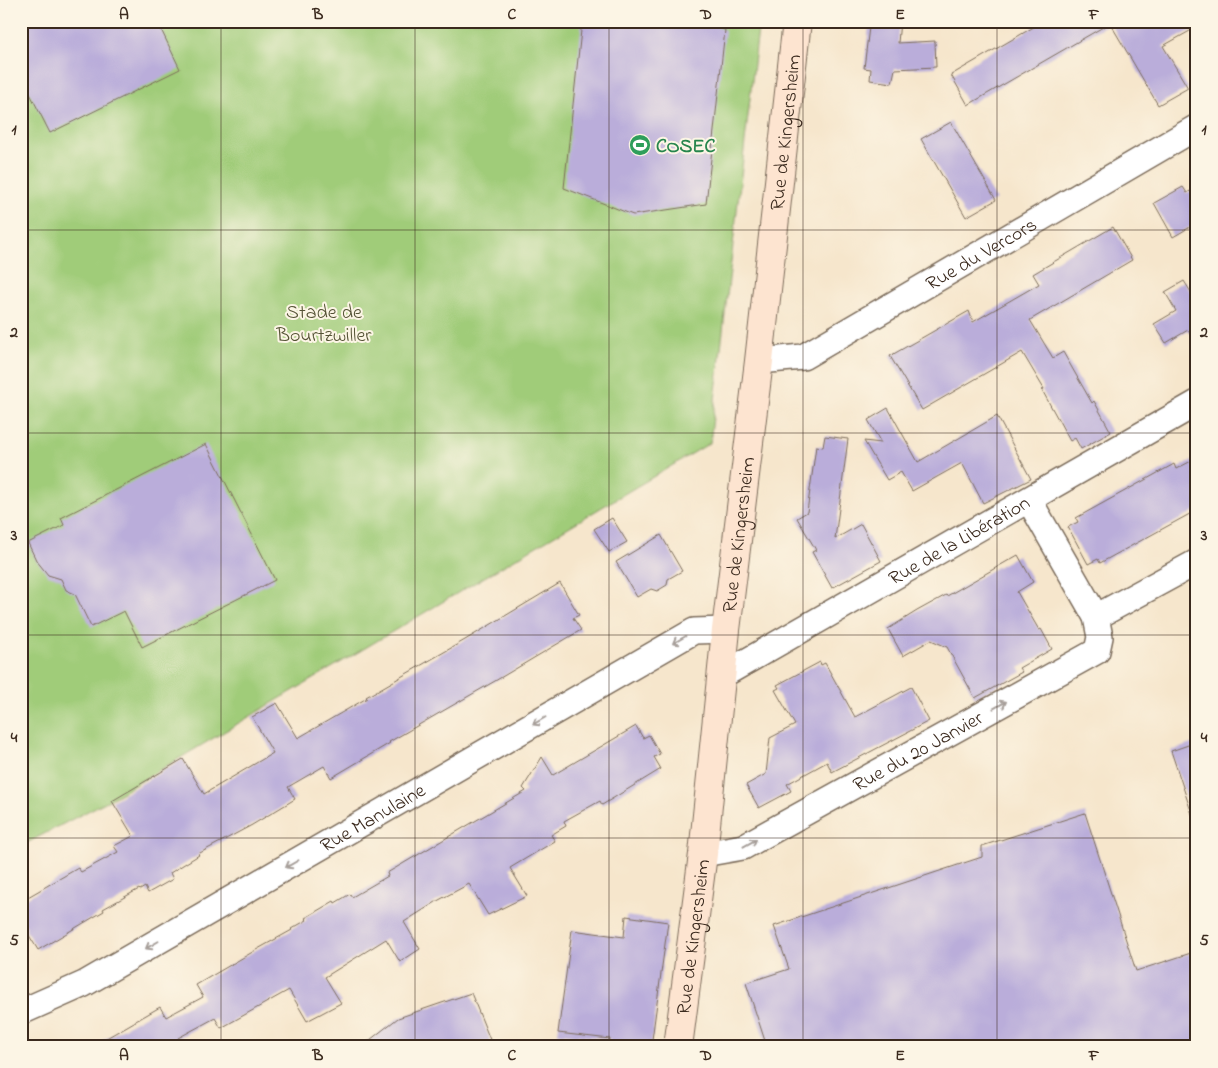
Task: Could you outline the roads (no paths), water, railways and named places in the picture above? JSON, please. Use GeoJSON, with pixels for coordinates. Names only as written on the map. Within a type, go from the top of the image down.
{"type":"FeatureCollection","features":[{"type":"Feature","properties":{"kind":"main road","name":"Rue de Kingersheim"},"geometry":{"type":"LineString","coordinates":[[678,1047],[703,854],[726,630],[798,21]]}},
{"type":"Feature","properties":{"kind":"street","name":"Rue du Vercors"},"geometry":{"type":"LineString","coordinates":[[758,361],[803,357],[1197,127]]}},
{"type":"Feature","properties":{"kind":"street","name":"Rue de la Libération"},"geometry":{"type":"LineString","coordinates":[[721,676],[1197,403]]}},
{"type":"Feature","properties":{"kind":"street","name":"Rue du 20 Janvier"},"geometry":{"type":"LineString","coordinates":[[703,854],[743,847],[1097,651],[1100,637],[1096,617],[1029,500]]}},
{"type":"Feature","properties":{"kind":"street"},"geometry":{"type":"LineString","coordinates":[[1096,617],[1197,562]]}},
{"type":"Feature","properties":{"kind":"street","name":"Rue Manulaine"},"geometry":{"type":"LineString","coordinates":[[21,1012],[84,984],[694,631],[726,630]]}},
{"type":"Feature","properties":{"kind":"place","name":"COSEC"},"geometry":{"type":"Point","coordinates":[640,145]}},
{"type":"Feature","properties":{"kind":"park label","name":"Stade de Bourtzwiller"},"geometry":{"type":"Point","coordinates":[324,322]}}]}
